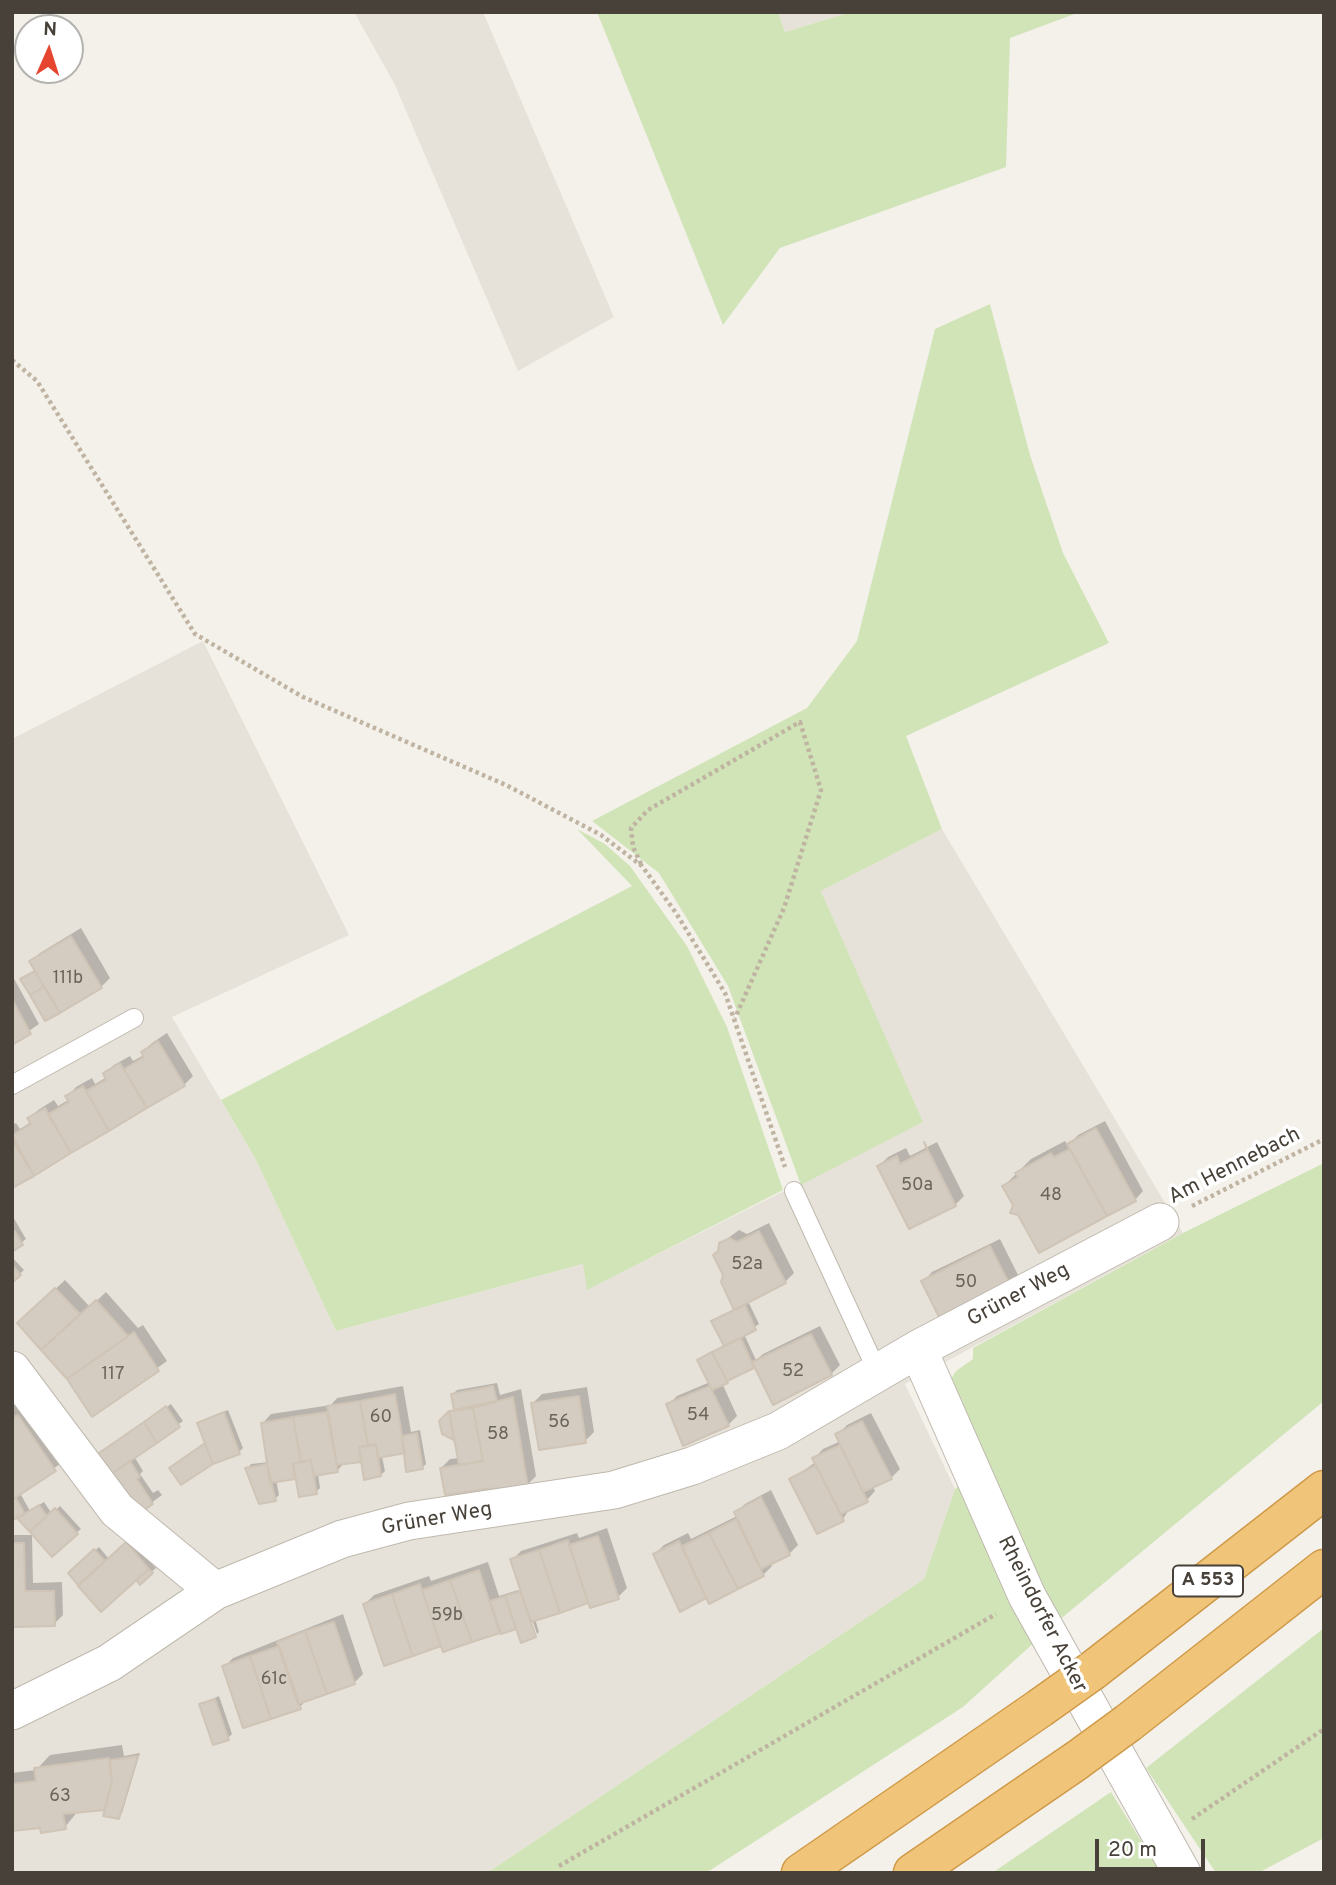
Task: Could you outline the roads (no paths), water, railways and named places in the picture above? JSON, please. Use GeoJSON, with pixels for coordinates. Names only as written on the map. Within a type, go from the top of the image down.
{"type":"FeatureCollection","features":[{"type":"Feature","properties":{"kind":"highway","name":"A 553"},"geometry":{"type":"LineString","coordinates":[[801,1873],[1092,1671],[1324,1490]]}},
{"type":"Feature","properties":{"kind":"highway","name":"A 553"},"geometry":{"type":"LineString","coordinates":[[913,1873],[1128,1723],[1324,1569]]}},
{"type":"Feature","properties":{"kind":"street","name":"Grüner Weg"},"geometry":{"type":"LineString","coordinates":[[12,1711],[108,1663],[215,1591],[342,1539],[409,1521],[614,1490],[692,1466],[778,1431],[918,1349],[1160,1222]]}},
{"type":"Feature","properties":{"kind":"street","name":"Rheindorfer Acker"},"geometry":{"type":"LineString","coordinates":[[918,1349],[1027,1596],[1182,1873]]}},
{"type":"Feature","properties":{"kind":"street"},"geometry":{"type":"LineString","coordinates":[[12,1370],[117,1510],[215,1591]]}},
{"type":"Feature","properties":{"kind":"lane"},"geometry":{"type":"LineString","coordinates":[[12,1085],[134,1018]]}},
{"type":"Feature","properties":{"kind":"lane"},"geometry":{"type":"LineString","coordinates":[[794,1191],[878,1373]]}}]}
